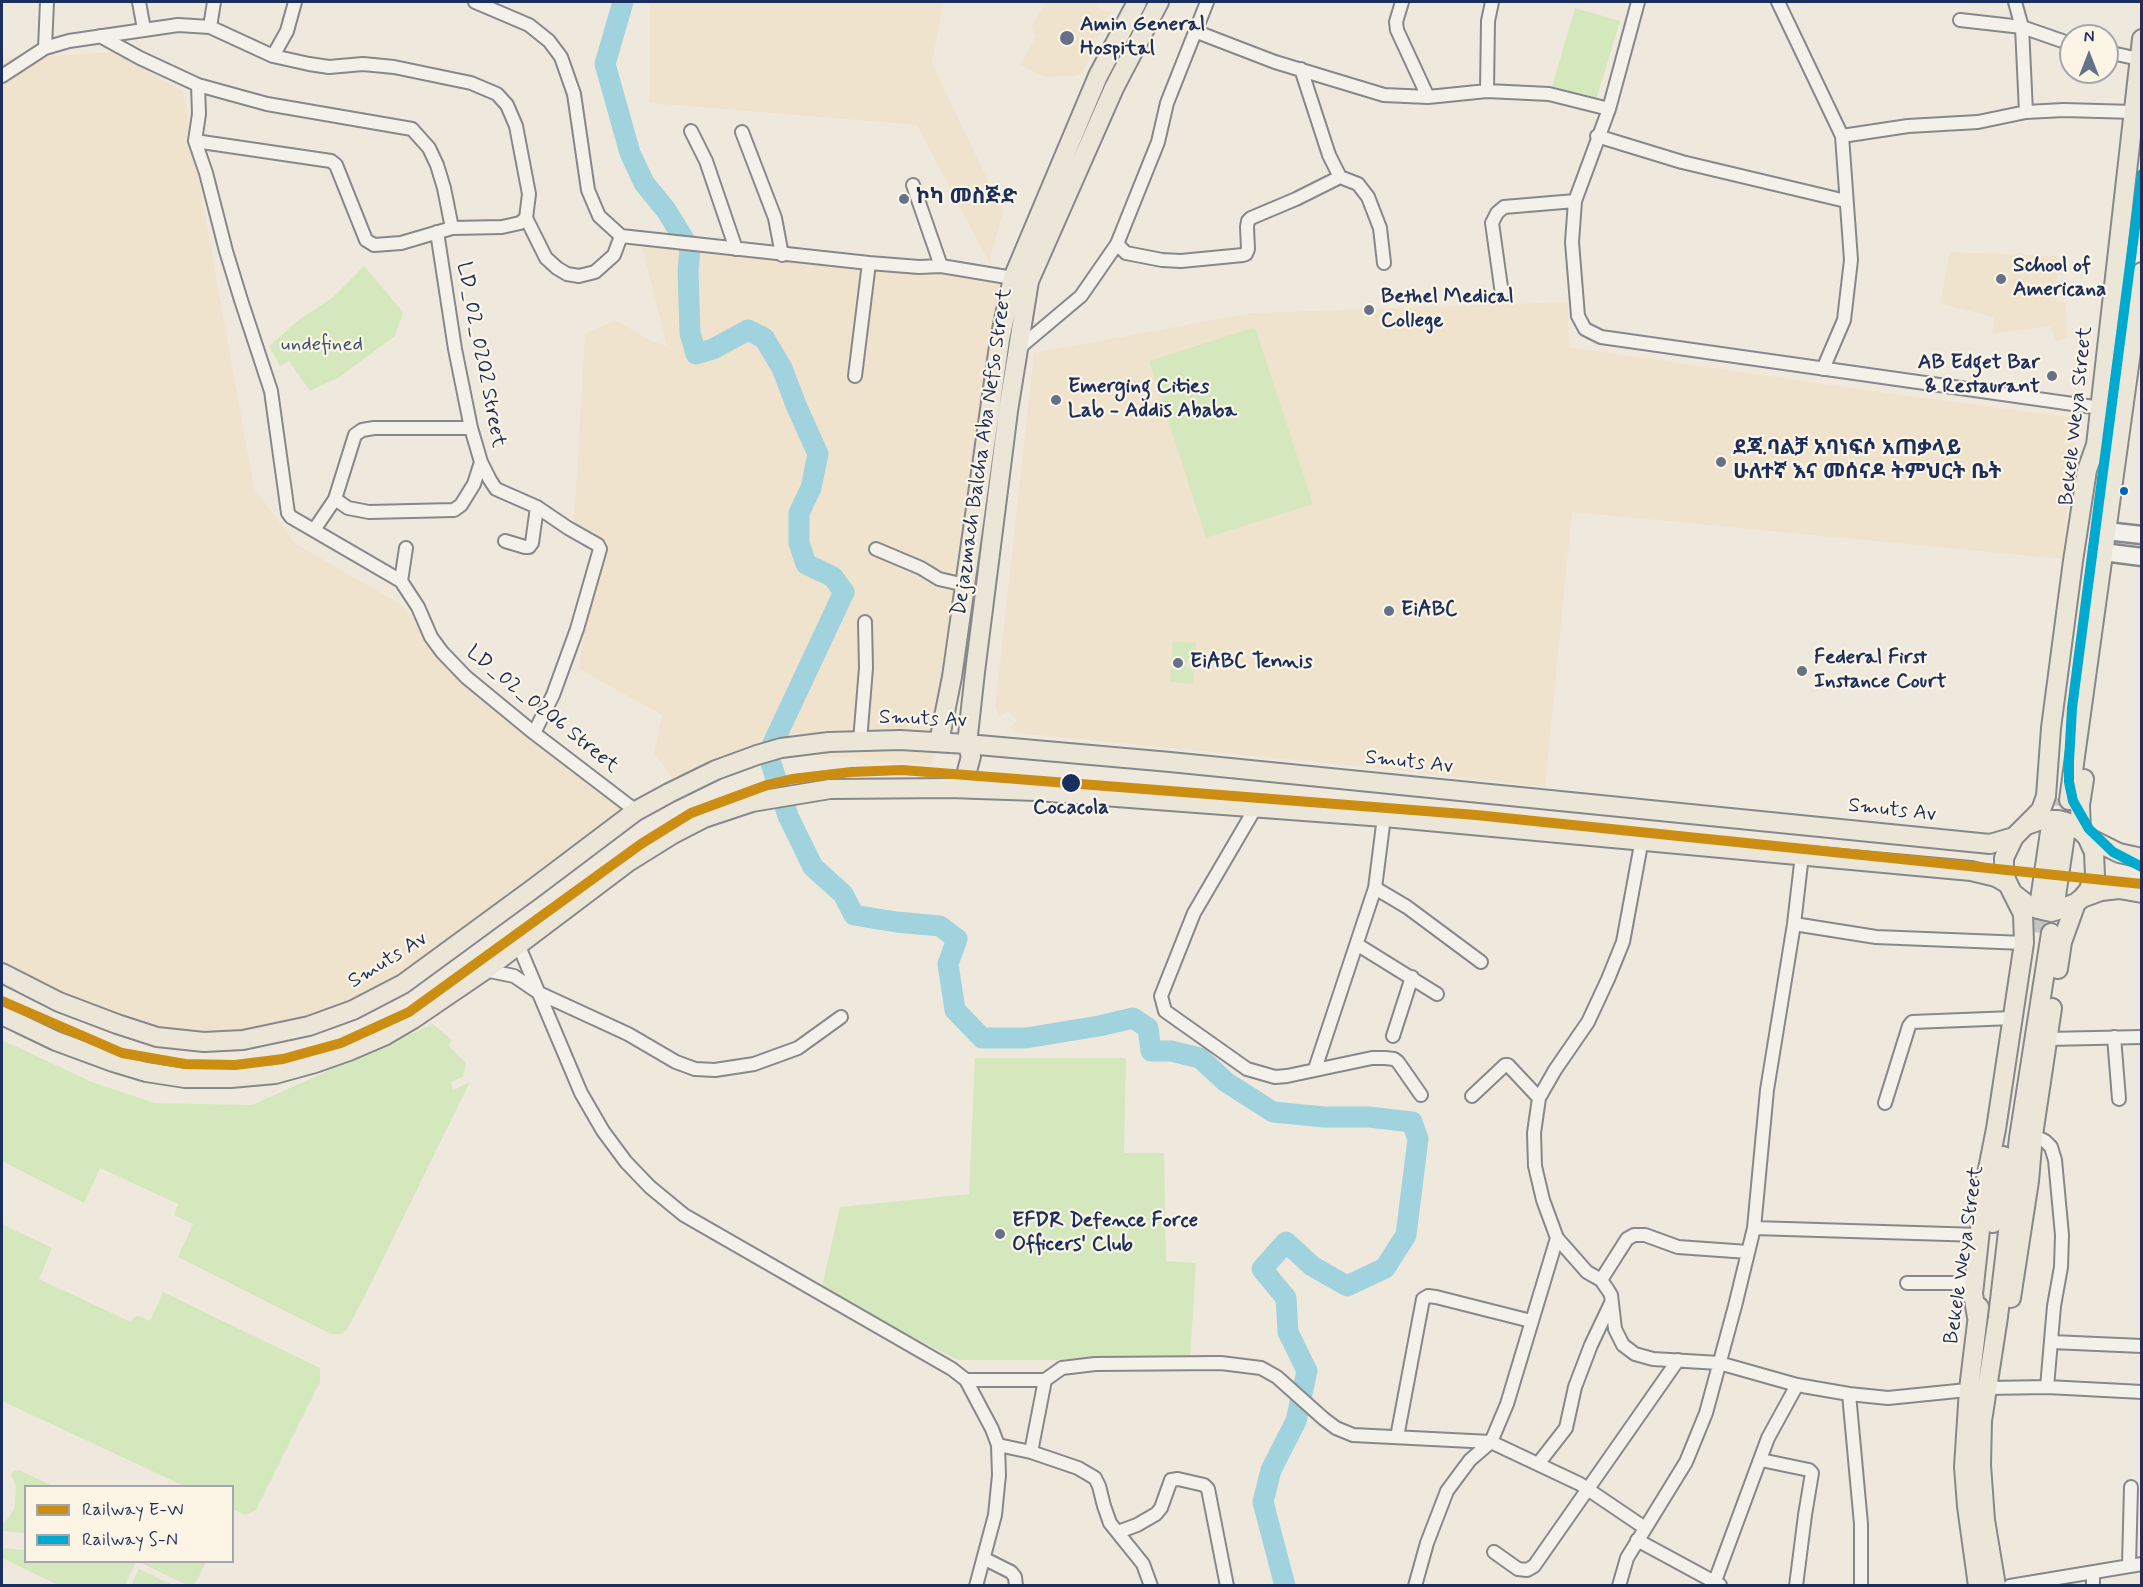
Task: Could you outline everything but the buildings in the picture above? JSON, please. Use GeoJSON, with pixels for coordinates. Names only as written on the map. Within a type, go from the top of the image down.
{"type":"FeatureCollection","features":[{"type":"Feature","properties":{"kind":"main road","name":"Dejazmach Balcha Aba Nefso Street"},"geometry":{"type":"LineString","coordinates":[[939,742],[965,585],[996,361],[1021,280],[1098,76],[1137,2]]}},
{"type":"Feature","properties":{"kind":"main road","name":"Dejazmach Balcha Aba Nefso Street"},"geometry":{"type":"LineString","coordinates":[[959,788],[960,754],[967,744],[1008,411],[1018,349],[1021,280],[1114,88],[1159,2]]}},
{"type":"Feature","properties":{"kind":"main road","name":"Bekele Weya Street"},"geometry":{"type":"LineString","coordinates":[[2142,39],[2097,442],[2062,799],[2102,560],[2142,272]]}},
{"type":"Feature","properties":{"kind":"main road"},"geometry":{"type":"LineString","coordinates":[[1996,1586],[1985,1520],[1981,1465],[1982,1421],[1978,1388],[1998,1317],[2019,1138],[2036,936],[2004,874],[2004,858],[2020,831],[2041,810],[2046,796],[2051,728],[2073,561],[2087,470],[2097,442]]}},
{"type":"Feature","properties":{"kind":"main road"},"geometry":{"type":"LineString","coordinates":[[2047,902],[2080,805],[2100,648],[2102,560]]}},
{"type":"Feature","properties":{"kind":"main road","name":"Smuts Av"},"geometry":{"type":"LineString","coordinates":[[2,973],[59,1002],[157,1036],[204,1042],[243,1040],[309,1026],[353,1010],[403,984],[636,811],[716,770],[757,755],[781,748],[860,741],[939,742],[1170,762],[1990,844],[2020,831]]}},
{"type":"Feature","properties":{"kind":"main road"},"geometry":{"type":"LineString","coordinates":[[2,1015],[56,1041],[146,1072],[185,1078],[231,1078],[275,1074],[315,1063],[384,1035],[413,1019],[485,970],[628,862],[704,818],[752,802],[798,793],[861,788],[959,788],[1256,807],[1642,839],[1971,871],[1996,877],[2028,906],[2044,911],[2058,910],[2101,891],[2119,890],[2142,893]]}},
{"type":"Feature","properties":{"kind":"main road"},"geometry":{"type":"LineString","coordinates":[[1998,1317],[2011,1297],[2062,942],[2079,901],[2092,883],[2096,868],[2094,852],[2071,834],[2066,822],[2041,820],[2020,831]]}},
{"type":"Feature","properties":{"kind":"main road"},"geometry":{"type":"LineString","coordinates":[[2071,834],[2119,853],[2142,858]]}},
{"type":"Feature","properties":{"kind":"main road","name":"Bekele Weya Street"},"geometry":{"type":"LineString","coordinates":[[1978,1586],[1967,1506],[1965,1467],[1978,1388],[1977,1317],[2036,936]]}},
{"type":"Feature","properties":{"kind":"main road"},"geometry":{"type":"LineString","coordinates":[[1977,1317],[1973,1294],[1985,1184],[2013,1018],[2036,936]]}},
{"type":"Feature","properties":{"kind":"street"},"geometry":{"type":"LineString","coordinates":[[45,48],[47,2]]}},
{"type":"Feature","properties":{"kind":"street"},"geometry":{"type":"LineString","coordinates":[[139,2],[144,29]]}},
{"type":"Feature","properties":{"kind":"street"},"geometry":{"type":"LineString","coordinates":[[210,27],[214,2]]}},
{"type":"Feature","properties":{"kind":"street"},"geometry":{"type":"LineString","coordinates":[[273,56],[287,31],[295,2]]}},
{"type":"Feature","properties":{"kind":"street"},"geometry":{"type":"LineString","coordinates":[[475,2],[496,5],[529,25],[549,41],[561,57],[574,94],[588,190],[599,216],[621,236],[782,255],[919,267],[941,266],[1021,280]]}},
{"type":"Feature","properties":{"kind":"street"},"geometry":{"type":"LineString","coordinates":[[1018,349],[1081,296],[1117,244],[1158,142],[1167,103],[1208,2]]}},
{"type":"Feature","properties":{"kind":"street"},"geometry":{"type":"LineString","coordinates":[[1402,2],[1396,30],[1428,97]]}},
{"type":"Feature","properties":{"kind":"street"},"geometry":{"type":"LineString","coordinates":[[1486,91],[1488,21],[1492,2]]}},
{"type":"Feature","properties":{"kind":"street"},"geometry":{"type":"LineString","coordinates":[[1638,2],[1609,109],[1575,201],[1572,242],[1578,316],[1585,329],[1601,337],[2101,408]]}},
{"type":"Feature","properties":{"kind":"street"},"geometry":{"type":"LineString","coordinates":[[1778,2],[1842,136],[1851,260],[1844,320],[1823,369]]}},
{"type":"Feature","properties":{"kind":"street"},"geometry":{"type":"LineString","coordinates":[[2014,2],[2022,27],[2026,112]]}},
{"type":"Feature","properties":{"kind":"street"},"geometry":{"type":"LineString","coordinates":[[1960,20],[2022,27],[2059,41]]}},
{"type":"Feature","properties":{"kind":"street"},"geometry":{"type":"LineString","coordinates":[[2,76],[45,48],[69,41],[177,25],[210,27],[273,56],[329,67],[363,64],[394,67],[471,83],[497,94],[507,105],[520,139],[529,194],[526,218],[546,258],[556,268],[567,274],[579,276],[595,272],[614,255],[621,236]]}},
{"type":"Feature","properties":{"kind":"street"},"geometry":{"type":"LineString","coordinates":[[1197,32],[1275,62],[1384,95],[1428,97],[1486,91],[1549,94],[1609,109]]}},
{"type":"Feature","properties":{"kind":"street"},"geometry":{"type":"LineString","coordinates":[[100,36],[198,85],[267,104],[412,129],[429,148],[437,165],[452,228]]}},
{"type":"Feature","properties":{"kind":"street"},"geometry":{"type":"LineString","coordinates":[[2119,55],[2139,59]]}},
{"type":"Feature","properties":{"kind":"street"},"geometry":{"type":"LineString","coordinates":[[1301,69],[1329,155],[1340,177],[1358,184],[1368,197],[1380,228],[1384,263]]}},
{"type":"Feature","properties":{"kind":"street"},"geometry":{"type":"LineString","coordinates":[[198,85],[199,114],[195,141],[331,161],[336,165],[368,243],[374,245],[401,243],[452,228],[502,227],[519,224],[526,218]]}},
{"type":"Feature","properties":{"kind":"street"},"geometry":{"type":"LineString","coordinates":[[1842,136],[1908,126],[1978,122],[2026,112],[2064,110],[2133,112]]}},
{"type":"Feature","properties":{"kind":"street"},"geometry":{"type":"LineString","coordinates":[[691,131],[706,161],[736,249]]}},
{"type":"Feature","properties":{"kind":"street"},"geometry":{"type":"LineString","coordinates":[[742,132],[775,218],[782,255]]}},
{"type":"Feature","properties":{"kind":"street"},"geometry":{"type":"LineString","coordinates":[[1598,136],[1682,162],[1846,201]]}},
{"type":"Feature","properties":{"kind":"street","name":"LD_02_0206 Street"},"geometry":{"type":"LineString","coordinates":[[195,141],[206,172],[241,300],[272,391],[288,513],[291,517],[400,581],[418,607],[431,637],[466,677],[534,733],[636,811]]}},
{"type":"Feature","properties":{"kind":"street"},"geometry":{"type":"LineString","coordinates":[[1117,244],[1126,253],[1161,260],[1181,261],[1243,255],[1248,249],[1247,227],[1251,218],[1340,177]]}},
{"type":"Feature","properties":{"kind":"street"},"geometry":{"type":"LineString","coordinates":[[912,185],[941,266]]}},
{"type":"Feature","properties":{"kind":"street"},"geometry":{"type":"LineString","coordinates":[[1502,294],[1492,223],[1497,213],[1504,207],[1575,201]]}},
{"type":"Feature","properties":{"kind":"street","name":"LD_02_0202 Street"},"geometry":{"type":"LineString","coordinates":[[437,232],[455,348],[471,428],[482,462],[496,489],[537,507],[598,545],[600,549],[577,629],[553,696],[534,733]]}},
{"type":"Feature","properties":{"kind":"street"},"geometry":{"type":"LineString","coordinates":[[855,376],[869,263]]}},
{"type":"Feature","properties":{"kind":"street"},"geometry":{"type":"LineString","coordinates":[[314,530],[335,498],[355,435],[362,430],[471,428]]}},
{"type":"Feature","properties":{"kind":"street"},"geometry":{"type":"LineString","coordinates":[[335,498],[348,508],[369,512],[454,510],[461,505],[474,484],[482,462]]}},
{"type":"Feature","properties":{"kind":"street"},"geometry":{"type":"LineString","coordinates":[[505,541],[525,548],[529,547],[532,543],[537,507]]}},
{"type":"Feature","properties":{"kind":"street"},"geometry":{"type":"LineString","coordinates":[[2106,531],[2142,536]]}},
{"type":"Feature","properties":{"kind":"street"},"geometry":{"type":"LineString","coordinates":[[400,581],[406,548]]}},
{"type":"Feature","properties":{"kind":"street"},"geometry":{"type":"LineString","coordinates":[[876,549],[921,568],[939,579],[965,585]]}},
{"type":"Feature","properties":{"kind":"street"},"geometry":{"type":"LineString","coordinates":[[2102,560],[2142,557]]}},
{"type":"Feature","properties":{"kind":"street"},"geometry":{"type":"LineString","coordinates":[[860,741],[866,668],[865,622]]}},
{"type":"Feature","properties":{"kind":"street"},"geometry":{"type":"LineString","coordinates":[[1256,807],[1194,914],[1161,996],[1161,1003],[1165,1011],[1247,1069],[1275,1077],[1371,1058],[1394,1059],[1421,1095]]}},
{"type":"Feature","properties":{"kind":"street"},"geometry":{"type":"LineString","coordinates":[[1315,1069],[1375,888],[1384,817]]}},
{"type":"Feature","properties":{"kind":"street"},"geometry":{"type":"LineString","coordinates":[[1642,839],[1623,942],[1588,1022],[1539,1098],[1534,1133],[1535,1166],[1543,1200],[1557,1238],[1587,1272],[1601,1280],[1608,1290],[1612,1302],[1615,1329],[1623,1345],[1635,1354],[1653,1359],[1719,1363],[1797,1385],[1888,1398],[1978,1388],[2047,1387],[2142,1392]]}},
{"type":"Feature","properties":{"kind":"street"},"geometry":{"type":"LineString","coordinates":[[1619,1586],[1627,1558],[1686,1462],[1706,1413],[1735,1306],[1754,1228],[1767,1090],[1794,924],[1802,855]]}},
{"type":"Feature","properties":{"kind":"street"},"geometry":{"type":"LineString","coordinates":[[1375,888],[1407,907],[1481,962]]}},
{"type":"Feature","properties":{"kind":"street"},"geometry":{"type":"LineString","coordinates":[[1794,924],[1876,937],[2036,936]]}},
{"type":"Feature","properties":{"kind":"street"},"geometry":{"type":"LineString","coordinates":[[518,944],[581,1093],[603,1131],[626,1162],[656,1192],[684,1215],[925,1353],[966,1380],[993,1430],[998,1445],[999,1475],[995,1515],[976,1586]]}},
{"type":"Feature","properties":{"kind":"street"},"geometry":{"type":"LineString","coordinates":[[1358,945],[1437,994]]}},
{"type":"Feature","properties":{"kind":"street"},"geometry":{"type":"LineString","coordinates":[[485,970],[514,976],[539,993],[628,1034],[676,1062],[695,1069],[715,1070],[754,1064],[798,1048],[841,1017]]}},
{"type":"Feature","properties":{"kind":"street"},"geometry":{"type":"LineString","coordinates":[[1393,1035],[1412,977]]}},
{"type":"Feature","properties":{"kind":"street"},"geometry":{"type":"LineString","coordinates":[[1885,1103],[1912,1022],[2013,1018]]}},
{"type":"Feature","properties":{"kind":"street"},"geometry":{"type":"LineString","coordinates":[[2114,1037],[2119,1099]]}},
{"type":"Feature","properties":{"kind":"street"},"geometry":{"type":"LineString","coordinates":[[2047,1039],[2142,1037]]}},
{"type":"Feature","properties":{"kind":"street"},"geometry":{"type":"LineString","coordinates":[[1472,1096],[1505,1065],[1508,1065],[1539,1098]]}},
{"type":"Feature","properties":{"kind":"street"},"geometry":{"type":"LineString","coordinates":[[2033,1135],[2045,1141],[2053,1154],[2062,1235],[2061,1267],[2054,1306],[2047,1387]]}},
{"type":"Feature","properties":{"kind":"street"},"geometry":{"type":"LineString","coordinates":[[1754,1228],[1980,1235]]}},
{"type":"Feature","properties":{"kind":"street"},"geometry":{"type":"LineString","coordinates":[[1601,1280],[1627,1239],[1634,1235],[1645,1235],[1678,1246],[1748,1252]]}},
{"type":"Feature","properties":{"kind":"street"},"geometry":{"type":"LineString","coordinates":[[1415,1586],[1427,1543],[1447,1491],[1470,1460],[1491,1442],[1508,1404],[1557,1238]]}},
{"type":"Feature","properties":{"kind":"street"},"geometry":{"type":"LineString","coordinates":[[1907,1283],[1974,1283]]}},
{"type":"Feature","properties":{"kind":"street"},"geometry":{"type":"LineString","coordinates":[[1397,1437],[1423,1299],[1428,1296],[1436,1297],[1531,1321]]}},
{"type":"Feature","properties":{"kind":"street"},"geometry":{"type":"LineString","coordinates":[[1538,1464],[1566,1428],[1575,1388],[1583,1366],[1612,1302]]}},
{"type":"Feature","properties":{"kind":"street"},"geometry":{"type":"LineString","coordinates":[[2052,1342],[2142,1346]]}},
{"type":"Feature","properties":{"kind":"street"},"geometry":{"type":"LineString","coordinates":[[1494,1551],[1518,1569],[1527,1570],[1534,1566],[1678,1360]]}},
{"type":"Feature","properties":{"kind":"street"},"geometry":{"type":"LineString","coordinates":[[966,1380],[1045,1380],[1062,1368],[1095,1364],[1221,1364],[1261,1368],[1277,1377],[1336,1428],[1353,1435],[1491,1442],[1588,1489],[1645,1528]]}},
{"type":"Feature","properties":{"kind":"street"},"geometry":{"type":"LineString","coordinates":[[1030,1452],[1045,1380]]}},
{"type":"Feature","properties":{"kind":"street"},"geometry":{"type":"LineString","coordinates":[[1637,1540],[1718,1583],[1768,1438],[1797,1385]]}},
{"type":"Feature","properties":{"kind":"street"},"geometry":{"type":"LineString","coordinates":[[1849,1394],[1861,1524],[1861,1586]]}},
{"type":"Feature","properties":{"kind":"street"},"geometry":{"type":"LineString","coordinates":[[998,1445],[1030,1452],[1078,1468],[1095,1478],[1100,1486],[1110,1523],[1143,1564],[1151,1586]]}},
{"type":"Feature","properties":{"kind":"street"},"geometry":{"type":"LineString","coordinates":[[1761,1460],[1809,1470],[1812,1473],[1796,1586]]}},
{"type":"Feature","properties":{"kind":"street"},"geometry":{"type":"LineString","coordinates":[[1118,1532],[1137,1525],[1156,1514],[1161,1508],[1171,1480],[1178,1479],[1204,1485],[1208,1489],[1227,1586]]}},
{"type":"Feature","properties":{"kind":"street"},"geometry":{"type":"LineString","coordinates":[[2010,1586],[2093,1579],[2135,1564],[2131,1487]]}},
{"type":"Feature","properties":{"kind":"street"},"geometry":{"type":"LineString","coordinates":[[985,1559],[1011,1572],[1016,1586]]}},
{"type":"Feature","properties":{"kind":"shaded area"},"geometry":{"type":"Polygon","coordinates":[[[650,2],[944,2],[932,63],[1003,212],[989,263],[917,125],[650,103],[650,2]]]}},
{"type":"Feature","properties":{"kind":"shaded area","name":"Amin General Hospital"},"geometry":{"type":"Polygon","coordinates":[[[1044,2],[1097,2],[1100,8],[1110,13],[1082,74],[1045,77],[1020,65],[1036,36],[1031,27],[1044,2]]]}},
{"type":"Feature","properties":{"kind":"shaded area"},"geometry":{"type":"Polygon","coordinates":[[[114,52],[183,91],[254,488],[296,544],[397,602],[538,735],[625,808],[394,982],[327,1013],[246,1033],[160,1030],[87,1006],[2,966],[2,62],[9,58],[114,52]]]}},
{"type":"Feature","properties":{"kind":"shaded area"},"geometry":{"type":"Polygon","coordinates":[[[640,239],[1013,278],[932,765],[768,752],[683,780],[673,779],[654,753],[662,715],[579,669],[584,632],[606,548],[573,539],[585,334],[616,320],[649,340],[667,346],[640,239]]]}},
{"type":"Feature","properties":{"kind":"shaded area","name":"School of Americana"},"geometry":{"type":"Polygon","coordinates":[[[1950,252],[2058,256],[2056,302],[2066,303],[2067,338],[2056,341],[2050,326],[1992,334],[1994,317],[1940,304],[1950,252]]]}},
{"type":"Feature","properties":{"kind":"shaded area"},"geometry":{"type":"Polygon","coordinates":[[[1568,302],[1569,347],[2077,418],[2062,559],[1572,512],[1545,787],[1378,768],[1016,733],[1010,727],[1017,721],[1008,711],[1000,717],[995,708],[1034,353],[1251,313],[1568,302]]]}},
{"type":"Feature","properties":{"kind":"green space"},"geometry":{"type":"Polygon","coordinates":[[[1575,8],[1620,21],[1596,100],[1552,87],[1575,8]]]}},
{"type":"Feature","properties":{"kind":"green space","name":"undefined"},"geometry":{"type":"Polygon","coordinates":[[[364,266],[403,312],[395,336],[338,378],[310,391],[289,361],[280,366],[269,346],[300,319],[332,298],[364,266]]]}},
{"type":"Feature","properties":{"kind":"green space"},"geometry":{"type":"Polygon","coordinates":[[[1255,327],[1313,504],[1206,538],[1149,361],[1255,327]]]}},
{"type":"Feature","properties":{"kind":"green space","name":"EiABC Tennis"},"geometry":{"type":"Polygon","coordinates":[[[1173,641],[1196,643],[1195,657],[1189,657],[1185,665],[1188,669],[1194,670],[1193,684],[1170,682],[1173,641]]]}},
{"type":"Feature","properties":{"kind":"green space"},"geometry":{"type":"Polygon","coordinates":[[[433,1024],[452,1040],[448,1045],[466,1063],[463,1077],[451,1082],[453,1090],[470,1082],[371,1283],[348,1328],[342,1334],[331,1334],[178,1257],[193,1224],[174,1215],[178,1204],[100,1168],[84,1203],[2,1161],[2,1040],[92,1082],[155,1103],[252,1105],[433,1024]]]}},
{"type":"Feature","properties":{"kind":"green space","name":"EFDR Defence Force Officers' Club"},"geometry":{"type":"Polygon","coordinates":[[[975,1058],[1126,1058],[1124,1153],[1164,1153],[1166,1261],[1196,1263],[1190,1360],[958,1360],[821,1291],[840,1207],[969,1194],[975,1058]]]}},
{"type":"Feature","properties":{"kind":"green space"},"geometry":{"type":"Polygon","coordinates":[[[2,1224],[52,1248],[39,1279],[131,1322],[136,1315],[150,1321],[163,1292],[320,1368],[320,1382],[256,1510],[245,1515],[234,1510],[234,1485],[182,1485],[2,1401],[2,1224]]]}},
{"type":"Feature","properties":{"kind":"green space"},"geometry":{"type":"Polygon","coordinates":[[[19,1470],[51,1485],[24,1485],[24,1533],[2,1531],[2,1525],[15,1507],[16,1486],[11,1475],[13,1471],[19,1470]]]}},
{"type":"Feature","properties":{"kind":"green space"},"geometry":{"type":"Polygon","coordinates":[[[2,1548],[24,1550],[24,1563],[136,1563],[125,1585],[58,1585],[2,1558],[2,1548]]]}},
{"type":"Feature","properties":{"kind":"green space"},"geometry":{"type":"Polygon","coordinates":[[[206,1563],[194,1586],[187,1585],[143,1564],[206,1563]]]}},
{"type":"Feature","properties":{"kind":"green space"},"geometry":{"type":"Polygon","coordinates":[[[139,1569],[173,1585],[131,1585],[139,1569]]]}},
{"type":"Feature","properties":{"kind":"waterway"},"geometry":{"type":"LineString","coordinates":[[623,2],[605,64],[630,153],[644,183],[666,210],[690,249],[688,270],[690,333],[696,354],[713,349],[748,330],[764,338],[782,368],[818,454],[811,488],[799,513],[799,543],[806,564],[833,577],[844,592],[768,754],[788,816],[813,867],[843,894],[854,915],[940,926],[957,939],[948,964],[955,1010],[982,1038],[1026,1038],[1133,1018],[1148,1028],[1151,1051],[1171,1051],[1200,1058],[1226,1082],[1273,1112],[1324,1117],[1369,1117],[1412,1122],[1418,1139],[1406,1235],[1385,1268],[1347,1286],[1312,1266],[1286,1242],[1262,1269],[1286,1298],[1288,1332],[1307,1371],[1296,1421],[1271,1470],[1263,1502],[1285,1586]]}},
{"type":"Feature","properties":{"kind":"tunnel"},"geometry":{"type":"LineString","coordinates":[[2050,832],[2055,798]]}},
{"type":"Feature","properties":{"kind":"tunnel"},"geometry":{"type":"LineString","coordinates":[[2035,932],[2040,900]]}},
{"type":"Feature","properties":{"kind":"rail line","name":"S-N"},"geometry":{"type":"LineString","coordinates":[[2142,174],[2072,708],[2069,761],[2069,782],[2073,801],[2089,829],[2113,852],[2142,867]]}},
{"type":"Feature","properties":{"kind":"rail line","name":"E-W"},"geometry":{"type":"LineString","coordinates":[[2,1001],[122,1053],[185,1064],[235,1065],[283,1059],[341,1043],[409,1012],[641,844],[691,813],[767,785],[792,779],[851,772],[902,770],[1476,815],[2142,884]]}},
{"type":"Feature","properties":{"kind":"place","name":"Amin General Hospital"},"geometry":{"type":"Point","coordinates":[1067,38]}},
{"type":"Feature","properties":{"kind":"place","name":"ኮካ መስጅድ"},"geometry":{"type":"Point","coordinates":[904,199]}},
{"type":"Feature","properties":{"kind":"place","name":"School of Americana"},"geometry":{"type":"Point","coordinates":[2001,279]}},
{"type":"Feature","properties":{"kind":"place","name":"Bethel Medical College"},"geometry":{"type":"Point","coordinates":[1369,310]}},
{"type":"Feature","properties":{"kind":"place","name":"AB Edget Bar & Restaurant"},"geometry":{"type":"Point","coordinates":[2052,376]}},
{"type":"Feature","properties":{"kind":"place","name":"Emerging Cities Lab - Addis Ababa"},"geometry":{"type":"Point","coordinates":[1056,400]}},
{"type":"Feature","properties":{"kind":"place","name":"ደጃ.ባልቻ አባነፍሶ አጠቃላይ ሁለተኛ እና መሰናዶ ትምህርት ቤት"},"geometry":{"type":"Point","coordinates":[1721,462]}},
{"type":"Feature","properties":{"kind":"place","name":"EiABC"},"geometry":{"type":"Point","coordinates":[1389,611]}},
{"type":"Feature","properties":{"kind":"place","name":"EiABC Tennis"},"geometry":{"type":"Point","coordinates":[1178,663]}},
{"type":"Feature","properties":{"kind":"place","name":"Federal First Instance Court"},"geometry":{"type":"Point","coordinates":[1802,671]}},
{"type":"Feature","properties":{"kind":"place","name":"Cocacola"},"geometry":{"type":"Point","coordinates":[1071,783]}},
{"type":"Feature","properties":{"kind":"place","name":"EFDR Defence Force Officers' Club"},"geometry":{"type":"Point","coordinates":[1000,1234]}}]}
